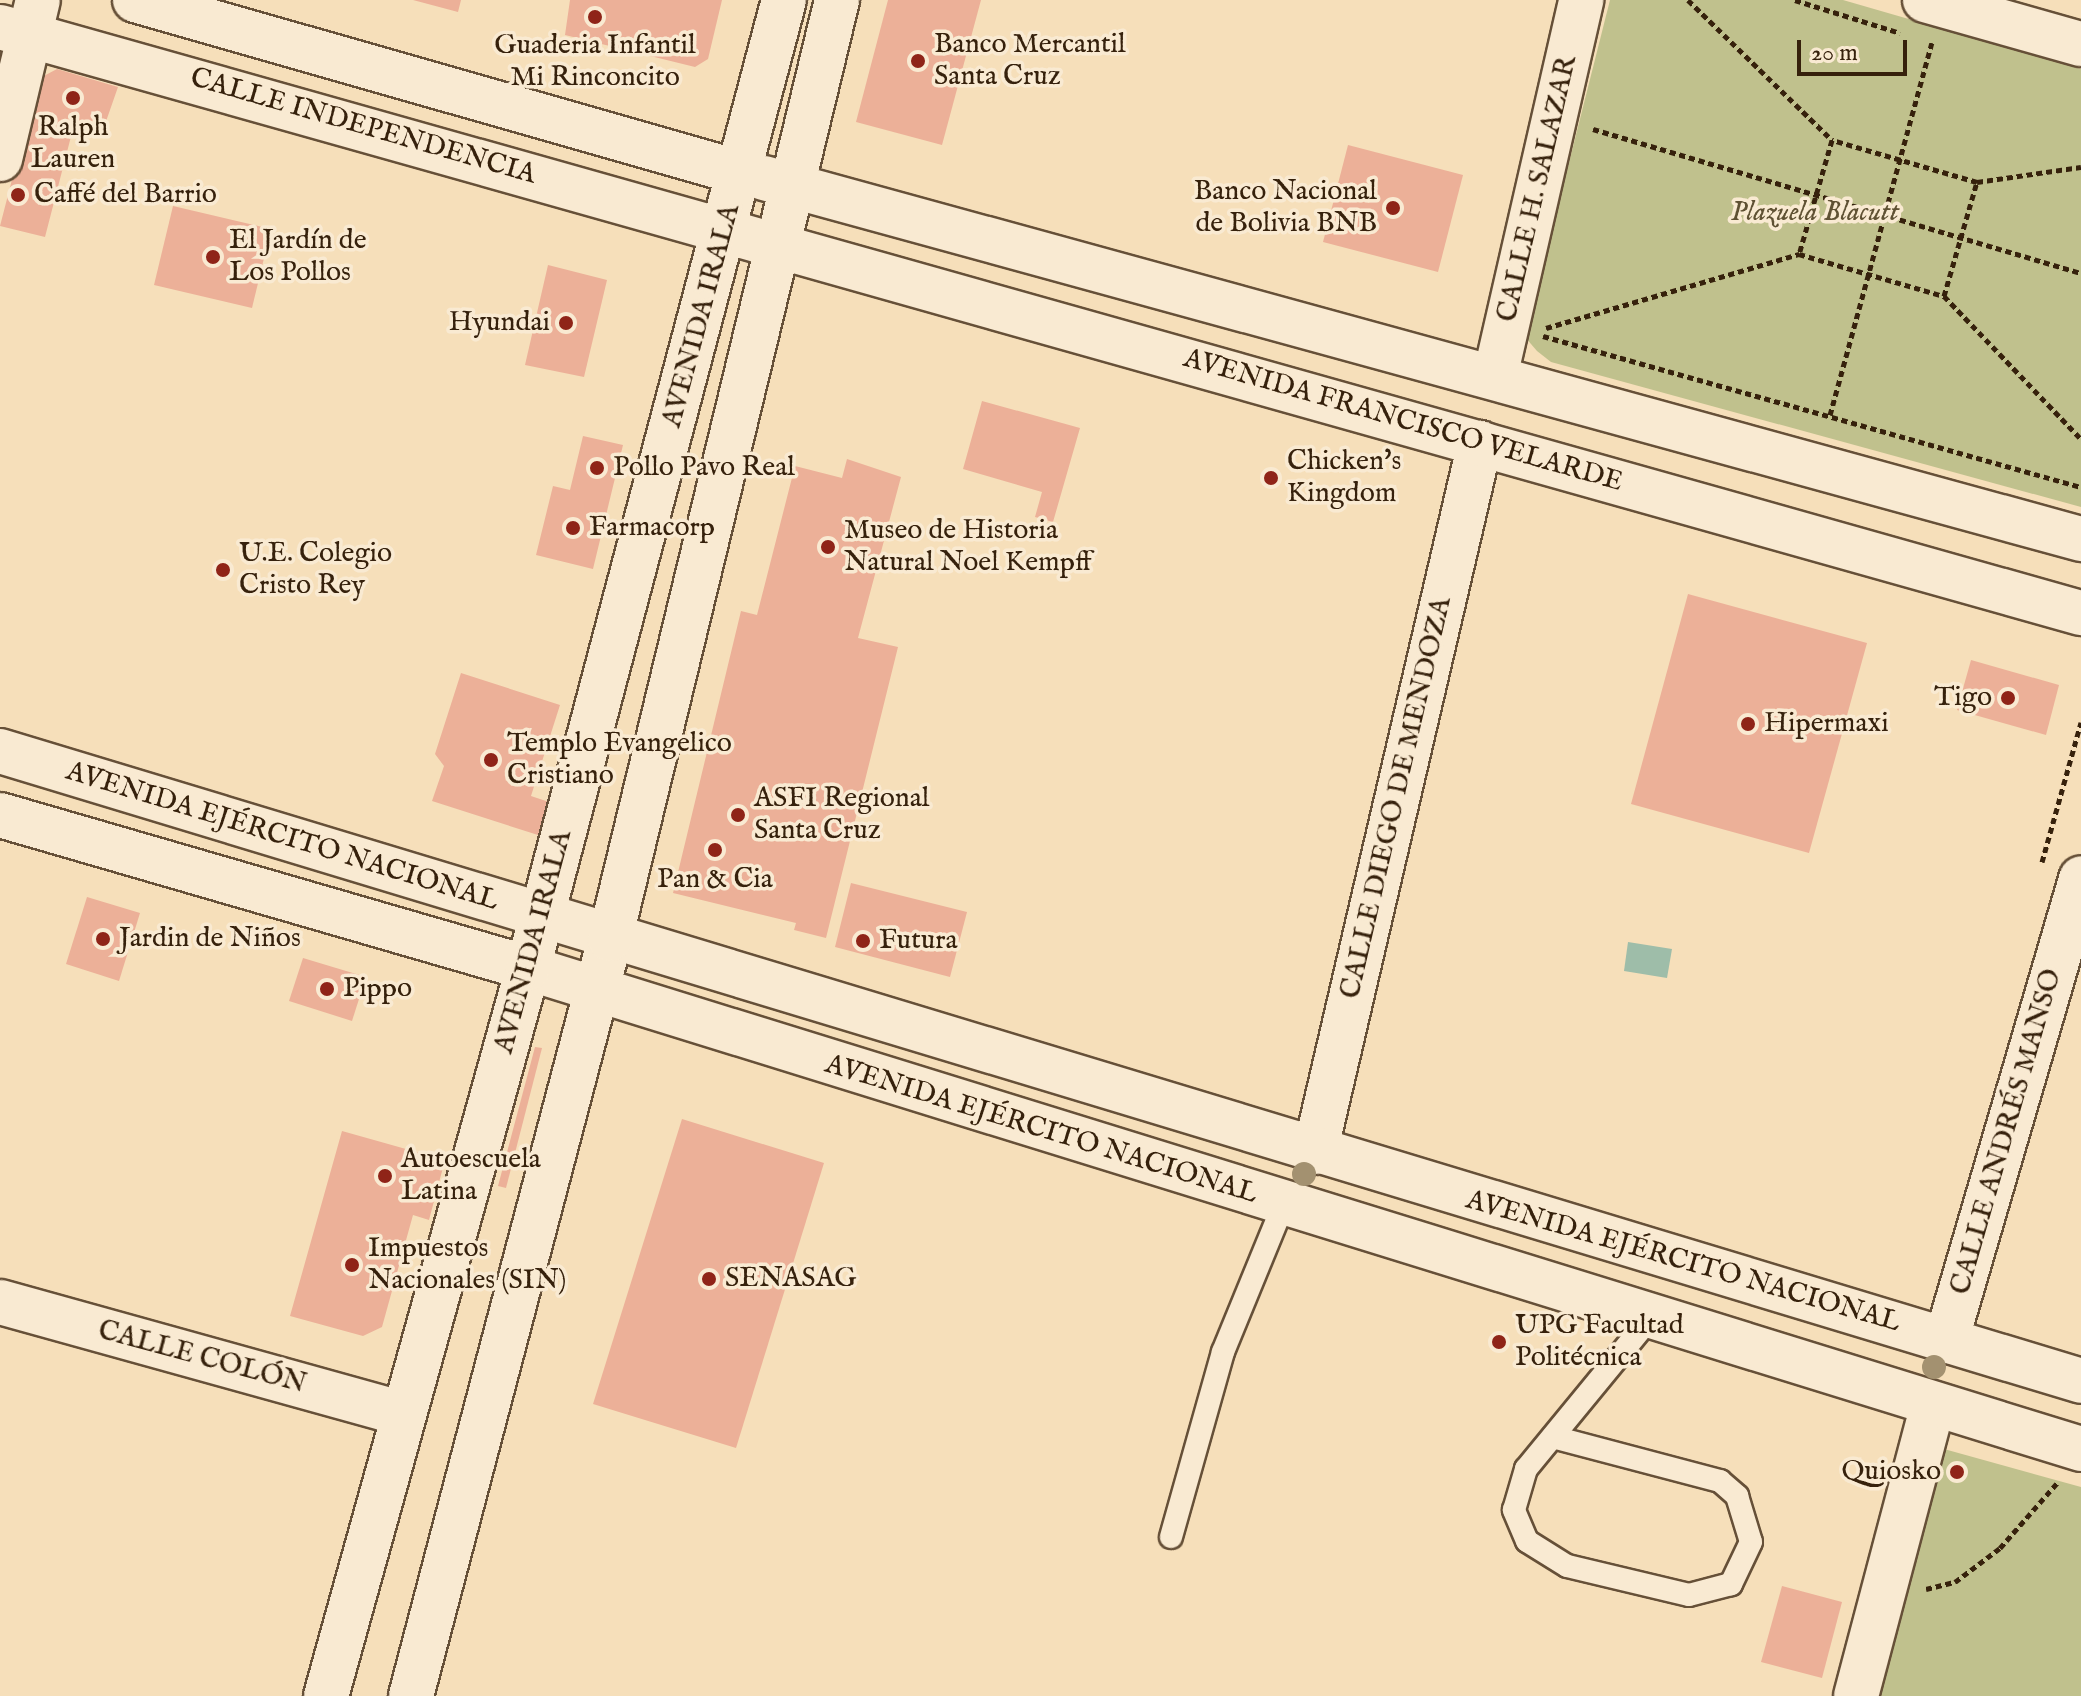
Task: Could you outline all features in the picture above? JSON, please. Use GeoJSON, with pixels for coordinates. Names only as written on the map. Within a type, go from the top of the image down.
{"type":"FeatureCollection","features":[{"type":"Feature","properties":{"kind":"street"},"geometry":{"type":"LineString","coordinates":[[135,0],[741,173],[790,183],[2081,539]]}},
{"type":"Feature","properties":{"kind":"street","name":"AVENIDA IRALA"},"geometry":{"type":"LineString","coordinates":[[326,1696],[528,968],[726,231],[784,0]]}},
{"type":"Feature","properties":{"kind":"street","name":"AVENIDA IRALA"},"geometry":{"type":"LineString","coordinates":[[411,1696],[610,939],[790,183],[837,0]]}},
{"type":"Feature","properties":{"kind":"street","name":"CALLE H. SALAZAR"},"geometry":{"type":"LineString","coordinates":[[1494,377],[1581,0]]}},
{"type":"Feature","properties":{"kind":"street"},"geometry":{"type":"LineString","coordinates":[[1929,1],[2081,44]]}},
{"type":"Feature","properties":{"kind":"street"},"geometry":{"type":"LineString","coordinates":[[0,159],[22,21]]}},
{"type":"Feature","properties":{"kind":"street","name":"CALLE INDEPENDENCIA"},"geometry":{"type":"LineString","coordinates":[[22,21],[726,231]]}},
{"type":"Feature","properties":{"kind":"street","name":"AVENIDA FRANCISCO VELARDE"},"geometry":{"type":"LineString","coordinates":[[726,231],[2081,613]]}},
{"type":"Feature","properties":{"kind":"street"},"geometry":{"type":"LineString","coordinates":[[1480,443],[1518,418],[1494,377]]}},
{"type":"Feature","properties":{"kind":"street","name":"CALLE DIEGO DE MENDOZA"},"geometry":{"type":"LineString","coordinates":[[1312,1152],[1480,443]]}},
{"type":"Feature","properties":{"kind":"street","name":"AVENIDA EJÉRCITO NACIONAL"},"geometry":{"type":"LineString","coordinates":[[0,751],[1312,1152],[2081,1381]]}},
{"type":"Feature","properties":{"kind":"street","name":"AVENIDA EJÉRCITO NACIONAL"},"geometry":{"type":"LineString","coordinates":[[0,815],[528,968],[1290,1208],[1935,1405],[2065,1461]]}},
{"type":"Feature","properties":{"kind":"street","name":"CALLE ANDRÉS MANSO"},"geometry":{"type":"LineString","coordinates":[[1952,1343],[2081,878]]}},
{"type":"Feature","properties":{"kind":"street"},"geometry":{"type":"LineString","coordinates":[[1312,1152],[1342,1194],[1290,1208],[1261,1168],[1312,1152]]}},
{"type":"Feature","properties":{"kind":"street","name":"CALLE COLÓN"},"geometry":{"type":"LineString","coordinates":[[0,1302],[403,1414]]}},
{"type":"Feature","properties":{"kind":"street"},"geometry":{"type":"LineString","coordinates":[[1856,1696],[1935,1405],[1914,1365],[1952,1343],[1976,1384],[1935,1405]]}},
{"type":"Feature","properties":{"kind":"lane"},"geometry":{"type":"LineString","coordinates":[[1171,1537],[1223,1352],[1290,1208]]}},
{"type":"Feature","properties":{"kind":"lane"},"geometry":{"type":"LineString","coordinates":[[1553,1437],[1720,1481],[1746,1515],[1747,1562],[1731,1584],[1689,1595],[1567,1566],[1527,1541],[1514,1510],[1526,1469],[1650,1318]]}},
{"type":"Feature","properties":{"kind":"path"},"geometry":{"type":"LineString","coordinates":[[1688,0],[1832,140],[1977,182],[2081,167]]}},
{"type":"Feature","properties":{"kind":"path"},"geometry":{"type":"LineString","coordinates":[[1795,0],[1932,42],[1830,415]]}},
{"type":"Feature","properties":{"kind":"path"},"geometry":{"type":"LineString","coordinates":[[1588,128],[2081,273]]}},
{"type":"Feature","properties":{"kind":"path"},"geometry":{"type":"LineString","coordinates":[[1799,254],[1832,140]]}},
{"type":"Feature","properties":{"kind":"path"},"geometry":{"type":"LineString","coordinates":[[1944,296],[1977,182]]}},
{"type":"Feature","properties":{"kind":"path"},"geometry":{"type":"LineString","coordinates":[[2081,439],[1944,296],[1799,254],[1531,332],[2081,487]]}},
{"type":"Feature","properties":{"kind":"path"},"geometry":{"type":"LineString","coordinates":[[2038,881],[2081,722]]}},
{"type":"Feature","properties":{"kind":"path"},"geometry":{"type":"LineString","coordinates":[[1915,1592],[1955,1582],[2000,1548],[2064,1475],[2065,1461]]}},
{"type":"Feature","properties":{"kind":"green space","name":"Plazuela Blacutt"},"geometry":{"type":"Polygon","coordinates":[[[1610,0],[1843,0],[2081,69],[2081,507],[1551,362],[1537,351],[1525,337],[1610,0]]]}},
{"type":"Feature","properties":{"kind":"green space"},"geometry":{"type":"Polygon","coordinates":[[[1944,1449],[2081,1487],[2081,1696],[1877,1696],[1944,1449]]]}},
{"type":"Feature","properties":{"kind":"shaded area"},"geometry":{"type":"Polygon","coordinates":[[[1628,942],[1672,949],[1667,978],[1624,971],[1628,942]]]}},
{"type":"Feature","properties":{"kind":"building"},"geometry":{"type":"Polygon","coordinates":[[[413,0],[461,0],[458,12],[413,0]]]}},
{"type":"Feature","properties":{"kind":"building"},"geometry":{"type":"Polygon","coordinates":[[[570,0],[722,0],[708,59],[695,67],[565,35],[570,0]]]}},
{"type":"Feature","properties":{"kind":"building","name":"Banco Mercantil Santa Cruz"},"geometry":{"type":"Polygon","coordinates":[[[888,0],[981,0],[942,145],[856,122],[888,0]]]}},
{"type":"Feature","properties":{"kind":"building"},"geometry":{"type":"Polygon","coordinates":[[[57,69],[118,87],[103,130],[75,121],[45,237],[0,226],[38,79],[57,69]]]}},
{"type":"Feature","properties":{"kind":"building","name":"Banco Nacional de Bolivia BNB"},"geometry":{"type":"Polygon","coordinates":[[[1348,145],[1463,175],[1438,272],[1323,242],[1348,145]]]}},
{"type":"Feature","properties":{"kind":"building","name":"El Jardín de Los Pollos"},"geometry":{"type":"Polygon","coordinates":[[[173,206],[271,229],[252,308],[154,285],[173,206]]]}},
{"type":"Feature","properties":{"kind":"building","name":"Hyundai"},"geometry":{"type":"Polygon","coordinates":[[[548,265],[607,280],[584,377],[525,365],[548,265]]]}},
{"type":"Feature","properties":{"kind":"building"},"geometry":{"type":"Polygon","coordinates":[[[982,401],[1080,428],[1053,522],[1035,517],[1042,492],[963,469],[982,401]]]}},
{"type":"Feature","properties":{"kind":"building","name":"Farmacorp"},"geometry":{"type":"Polygon","coordinates":[[[583,436],[623,445],[593,569],[536,555],[553,486],[570,490],[583,436]]]}},
{"type":"Feature","properties":{"kind":"building"},"geometry":{"type":"Polygon","coordinates":[[[847,459],[901,477],[858,638],[898,647],[826,938],[794,930],[796,923],[673,893],[741,611],[757,615],[795,466],[842,478],[847,459]]]}},
{"type":"Feature","properties":{"kind":"building","name":"Hipermaxi"},"geometry":{"type":"Polygon","coordinates":[[[1688,594],[1867,643],[1809,853],[1631,804],[1688,594]]]}},
{"type":"Feature","properties":{"kind":"building","name":"Tigo"},"geometry":{"type":"Polygon","coordinates":[[[1971,660],[2059,685],[2046,735],[1957,710],[1971,660]]]}},
{"type":"Feature","properties":{"kind":"building","name":"Templo Evangelico Cristiano"},"geometry":{"type":"Polygon","coordinates":[[[461,673],[560,705],[531,796],[549,802],[538,835],[432,801],[444,766],[435,754],[461,673]]]}},
{"type":"Feature","properties":{"kind":"building"},"geometry":{"type":"Polygon","coordinates":[[[851,883],[967,912],[950,977],[835,947],[851,883]]]}},
{"type":"Feature","properties":{"kind":"building","name":"Jardin de Niños"},"geometry":{"type":"Polygon","coordinates":[[[87,897],[140,913],[119,981],[66,964],[87,897]]]}},
{"type":"Feature","properties":{"kind":"building","name":"Pippo"},"geometry":{"type":"Polygon","coordinates":[[[303,958],[366,977],[352,1021],[289,1001],[303,958]]]}},
{"type":"Feature","properties":{"kind":"building"},"geometry":{"type":"Polygon","coordinates":[[[535,1047],[542,1048],[506,1188],[498,1186],[535,1047]]]}},
{"type":"Feature","properties":{"kind":"building"},"geometry":{"type":"Polygon","coordinates":[[[682,1119],[824,1163],[736,1448],[593,1404],[682,1119]]]}},
{"type":"Feature","properties":{"kind":"building","name":"Impuestos Nacionales (SIN)"},"geometry":{"type":"Polygon","coordinates":[[[342,1131],[445,1160],[429,1220],[413,1215],[382,1327],[363,1336],[290,1316],[342,1131]]]}},
{"type":"Feature","properties":{"kind":"building"},"geometry":{"type":"Polygon","coordinates":[[[1782,1586],[1842,1602],[1822,1678],[1761,1662],[1782,1586]]]}},
{"type":"Feature","properties":{"kind":"place","name":"Guaderia Infantil Mi Rinconcito"},"geometry":{"type":"Point","coordinates":[595,17]}},
{"type":"Feature","properties":{"kind":"place","name":"Banco Mercantil Santa Cruz"},"geometry":{"type":"Point","coordinates":[918,61]}},
{"type":"Feature","properties":{"kind":"place","name":"Ralph Lauren"},"geometry":{"type":"Point","coordinates":[73,98]}},
{"type":"Feature","properties":{"kind":"place","name":"Caffé del Barrio"},"geometry":{"type":"Point","coordinates":[18,195]}},
{"type":"Feature","properties":{"kind":"place","name":"Banco Nacional de Bolivia BNB"},"geometry":{"type":"Point","coordinates":[1393,208]}},
{"type":"Feature","properties":{"kind":"place","name":"El Jardín de Los Pollos"},"geometry":{"type":"Point","coordinates":[213,257]}},
{"type":"Feature","properties":{"kind":"place","name":"Hyundai"},"geometry":{"type":"Point","coordinates":[566,323]}},
{"type":"Feature","properties":{"kind":"place","name":"Pollo Pavo Real"},"geometry":{"type":"Point","coordinates":[597,468]}},
{"type":"Feature","properties":{"kind":"place","name":"Chicken's Kingdom"},"geometry":{"type":"Point","coordinates":[1271,478]}},
{"type":"Feature","properties":{"kind":"place","name":"Farmacorp"},"geometry":{"type":"Point","coordinates":[573,528]}},
{"type":"Feature","properties":{"kind":"place","name":"Museo de Historia Natural Noel Kempff"},"geometry":{"type":"Point","coordinates":[828,547]}},
{"type":"Feature","properties":{"kind":"place","name":"U.E. Colegio Cristo Rey"},"geometry":{"type":"Point","coordinates":[223,570]}},
{"type":"Feature","properties":{"kind":"place","name":"Tigo"},"geometry":{"type":"Point","coordinates":[2008,698]}},
{"type":"Feature","properties":{"kind":"place","name":"Hipermaxi"},"geometry":{"type":"Point","coordinates":[1748,724]}},
{"type":"Feature","properties":{"kind":"place","name":"Templo Evangelico Cristiano"},"geometry":{"type":"Point","coordinates":[491,760]}},
{"type":"Feature","properties":{"kind":"place","name":"ASFI Regional Santa Cruz"},"geometry":{"type":"Point","coordinates":[738,815]}},
{"type":"Feature","properties":{"kind":"place","name":"Pan & Cia"},"geometry":{"type":"Point","coordinates":[715,850]}},
{"type":"Feature","properties":{"kind":"place","name":"Jardin de Niños"},"geometry":{"type":"Point","coordinates":[103,939]}},
{"type":"Feature","properties":{"kind":"place","name":"Futura"},"geometry":{"type":"Point","coordinates":[863,941]}},
{"type":"Feature","properties":{"kind":"place","name":"Pippo"},"geometry":{"type":"Point","coordinates":[327,989]}},
{"type":"Feature","properties":{"kind":"place","name":"Autoescuela Latina"},"geometry":{"type":"Point","coordinates":[385,1176]}},
{"type":"Feature","properties":{"kind":"place","name":"Impuestos Nacionales (SIN)"},"geometry":{"type":"Point","coordinates":[352,1265]}},
{"type":"Feature","properties":{"kind":"place","name":"SENASAG"},"geometry":{"type":"Point","coordinates":[709,1279]}},
{"type":"Feature","properties":{"kind":"place","name":"UPG Facultad Politécnica"},"geometry":{"type":"Point","coordinates":[1499,1342]}},
{"type":"Feature","properties":{"kind":"place","name":"Quiosko"},"geometry":{"type":"Point","coordinates":[1957,1472]}}]}
